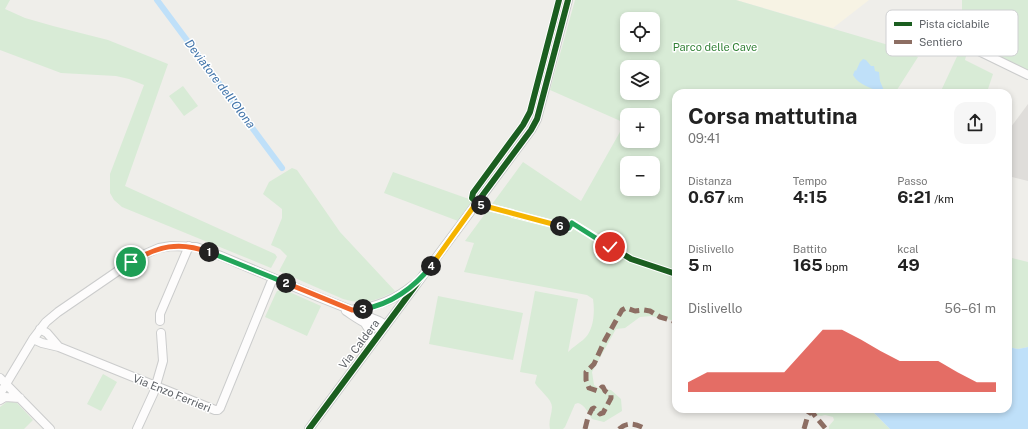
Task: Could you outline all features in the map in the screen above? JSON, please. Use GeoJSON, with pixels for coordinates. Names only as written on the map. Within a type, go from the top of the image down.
{"type":"FeatureCollection","features":[{"type":"Feature","properties":{"kind":"street","name":"Via Caldera"},"geometry":{"type":"LineString","coordinates":[[309,429],[535,124],[568,0]]}},
{"type":"Feature","properties":{"kind":"street"},"geometry":{"type":"LineString","coordinates":[[989,56],[1028,75]]}},
{"type":"Feature","properties":{"kind":"street"},"geometry":{"type":"LineString","coordinates":[[0,394],[3,381],[46,322],[58,312],[131,262],[159,248],[171,246],[196,247],[334,304],[380,321],[385,327]]}},
{"type":"Feature","properties":{"kind":"street"},"geometry":{"type":"LineString","coordinates":[[160,321],[160,314],[188,246]]}},
{"type":"Feature","properties":{"kind":"street","name":"Via Enzo Ferrieri"},"geometry":{"type":"LineString","coordinates":[[33,339],[42,343],[60,347],[156,387],[218,410],[273,278]]}},
{"type":"Feature","properties":{"kind":"street"},"geometry":{"type":"LineString","coordinates":[[352,310],[370,308],[389,301],[422,278]]}},
{"type":"Feature","properties":{"kind":"street"},"geometry":{"type":"LineString","coordinates":[[334,304],[364,322],[377,327],[385,327]]}},
{"type":"Feature","properties":{"kind":"street"},"geometry":{"type":"LineString","coordinates":[[364,322],[368,327],[371,336],[367,350]]}},
{"type":"Feature","properties":{"kind":"street","name":"Via Enzo Ferrieri"},"geometry":{"type":"LineString","coordinates":[[40,329],[47,333],[60,347]]}},
{"type":"Feature","properties":{"kind":"street"},"geometry":{"type":"LineString","coordinates":[[137,429],[156,387],[163,361],[161,333]]}},
{"type":"Feature","properties":{"kind":"street"},"geometry":{"type":"LineString","coordinates":[[3,381],[50,429]]}},
{"type":"Feature","properties":{"kind":"street"},"geometry":{"type":"LineString","coordinates":[[0,400],[5,397],[20,398]]}},
{"type":"Feature","properties":{"kind":"shaded area"},"geometry":{"type":"Polygon","coordinates":[[[736,0],[869,0],[833,28],[736,0]]]}},
{"type":"Feature","properties":{"kind":"shaded area"},"geometry":{"type":"Polygon","coordinates":[[[1028,104],[1028,181],[1012,177],[1012,126],[1028,104]]]}},
{"type":"Feature","properties":{"kind":"green space"},"geometry":{"type":"Polygon","coordinates":[[[0,0],[10,0],[5,9],[25,18],[108,40],[168,64],[125,186],[275,254],[277,257],[271,268],[122,207],[114,200],[110,193],[110,174],[144,85],[116,76],[61,73],[0,50],[0,0]]]}},
{"type":"Feature","properties":{"kind":"green space","name":"Parco delle Cave"},"geometry":{"type":"Polygon","coordinates":[[[575,0],[736,0],[886,44],[886,56],[918,57],[898,89],[672,89],[672,320],[651,316],[640,317],[625,328],[616,329],[592,372],[594,385],[598,388],[611,390],[621,399],[622,411],[604,422],[592,419],[584,407],[578,403],[575,404],[563,429],[550,429],[549,423],[552,407],[548,398],[535,383],[537,375],[520,372],[535,291],[578,299],[568,352],[587,336],[592,326],[594,315],[593,299],[587,295],[464,272],[474,243],[465,241],[523,162],[581,201],[620,132],[620,148],[660,148],[660,108],[620,108],[620,121],[550,90],[575,0]]]}},
{"type":"Feature","properties":{"kind":"green space"},"geometry":{"type":"Polygon","coordinates":[[[962,0],[1028,0],[1028,72],[995,56],[1018,56],[1018,10],[962,10],[962,0]]]}},
{"type":"Feature","properties":{"kind":"green space"},"geometry":{"type":"Polygon","coordinates":[[[957,56],[966,56],[965,60],[993,74],[988,89],[942,89],[957,56]]]}},
{"type":"Feature","properties":{"kind":"green space"},"geometry":{"type":"Polygon","coordinates":[[[183,86],[198,106],[184,116],[169,96],[183,86]]]}},
{"type":"Feature","properties":{"kind":"green space"},"geometry":{"type":"Polygon","coordinates":[[[292,168],[297,170],[340,232],[395,291],[376,300],[364,302],[350,301],[279,271],[287,256],[280,249],[271,245],[282,218],[282,209],[263,194],[269,182],[292,168]]]}},
{"type":"Feature","properties":{"kind":"green space"},"geometry":{"type":"Polygon","coordinates":[[[393,172],[473,200],[458,221],[384,193],[393,172]]]}},
{"type":"Feature","properties":{"kind":"green space"},"geometry":{"type":"Polygon","coordinates":[[[1012,258],[1028,262],[1028,347],[1018,349],[1012,348],[1012,258]]]}},
{"type":"Feature","properties":{"kind":"green space"},"geometry":{"type":"Polygon","coordinates":[[[285,290],[321,306],[307,336],[265,317],[277,291],[285,290]]]}},
{"type":"Feature","properties":{"kind":"green space"},"geometry":{"type":"Polygon","coordinates":[[[438,296],[523,313],[513,360],[429,344],[438,296]]]}},
{"type":"Feature","properties":{"kind":"green space"},"geometry":{"type":"Polygon","coordinates":[[[103,374],[117,382],[101,411],[87,404],[103,374]]]}},
{"type":"Feature","properties":{"kind":"green space"},"geometry":{"type":"Polygon","coordinates":[[[8,401],[17,403],[33,420],[24,429],[0,429],[0,407],[8,401]]]}},
{"type":"Feature","properties":{"kind":"green space"},"geometry":{"type":"Polygon","coordinates":[[[816,413],[874,413],[890,429],[829,429],[829,426],[834,420],[833,417],[817,415],[816,413]]]}},
{"type":"Feature","properties":{"kind":"water"},"geometry":{"type":"Polygon","coordinates":[[[863,59],[866,60],[871,66],[874,66],[875,71],[879,72],[880,81],[883,89],[873,89],[862,84],[855,78],[853,75],[863,59]]]}},
{"type":"Feature","properties":{"kind":"water"},"geometry":{"type":"Polygon","coordinates":[[[1028,347],[1028,429],[890,429],[874,413],[1012,413],[1012,348],[1018,349],[1028,347]]]}},
{"type":"Feature","properties":{"kind":"waterway","name":"Deviatore dell'Olona"},"geometry":{"type":"LineString","coordinates":[[157,0],[282,168]]}},
{"type":"Feature","properties":{"kind":"marked path"},"geometry":{"type":"LineString","coordinates":[[585,429],[592,409],[594,408],[600,414],[603,413],[611,398],[611,395],[605,391],[603,387],[598,391],[589,388],[586,380],[586,372],[594,364],[605,340],[622,310],[626,308],[635,311],[650,311],[660,317],[672,321]]}},
{"type":"Feature","properties":{"kind":"marked path"},"geometry":{"type":"LineString","coordinates":[[804,429],[809,413]]}},
{"type":"Feature","properties":{"kind":"marked path"},"geometry":{"type":"LineString","coordinates":[[813,413],[826,429]]}},
{"type":"Feature","properties":{"kind":"marked path"},"geometry":{"type":"LineString","coordinates":[[619,429],[622,426],[629,424],[646,429]]}},
{"type":"Feature","properties":{"kind":"cycle path"},"geometry":{"type":"LineString","coordinates":[[559,0],[530,112],[523,125],[473,193],[472,198],[480,205],[513,214],[569,228],[572,223],[631,259],[672,273]]}},
{"type":"Feature","properties":{"kind":"cycle path"},"geometry":{"type":"LineString","coordinates":[[309,429],[531,130],[537,119],[568,0]]}},
{"type":"Feature","properties":{"kind":"route"},"geometry":{"type":"LineString","coordinates":[[131,262],[159,248],[171,246],[196,247],[352,310],[370,308],[389,301],[422,278],[477,202],[480,205],[569,228],[572,223],[610,247]]}}]}
